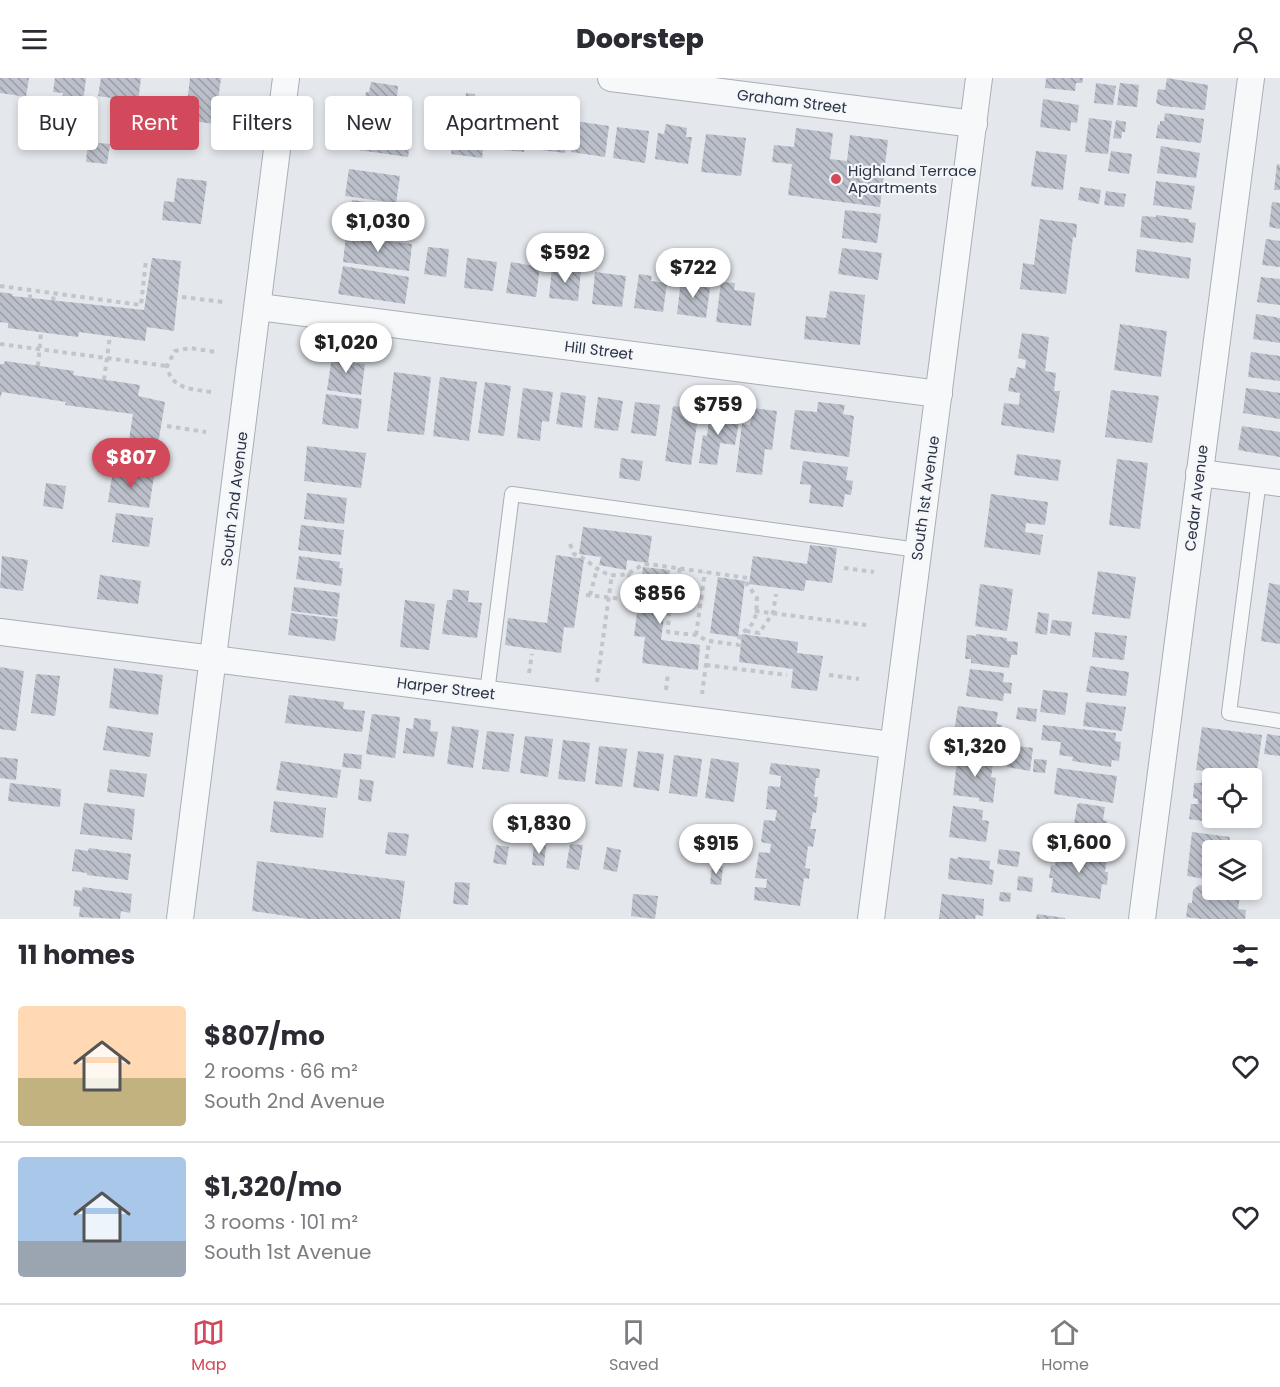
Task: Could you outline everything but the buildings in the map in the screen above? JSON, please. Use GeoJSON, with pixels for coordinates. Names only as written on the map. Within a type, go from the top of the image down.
{"type":"FeatureCollection","features":[{"type":"Feature","properties":{"kind":"street","name":"South 2nd Avenue"},"geometry":{"type":"LineString","coordinates":[[180,919],[259,308],[286,78]]}},
{"type":"Feature","properties":{"kind":"street","name":"Graham Street"},"geometry":{"type":"LineString","coordinates":[[611,78],[974,124]]}},
{"type":"Feature","properties":{"kind":"street","name":"South 1st Avenue"},"geometry":{"type":"LineString","coordinates":[[871,919],[980,78]]}},
{"type":"Feature","properties":{"kind":"street","name":"Cedar Avenue"},"geometry":{"type":"LineString","coordinates":[[1142,919],[1251,78]]}},
{"type":"Feature","properties":{"kind":"street","name":"Hill Street"},"geometry":{"type":"LineString","coordinates":[[259,308],[939,394]]}},
{"type":"Feature","properties":{"kind":"street"},"geometry":{"type":"LineString","coordinates":[[1199,472],[1270,482]]}},
{"type":"Feature","properties":{"kind":"street","name":"Harper Street"},"geometry":{"type":"LineString","coordinates":[[0,632],[892,745]]}},
{"type":"Feature","properties":{"kind":"lane"},"geometry":{"type":"LineString","coordinates":[[1270,482],[1229,713],[1280,721]]}},
{"type":"Feature","properties":{"kind":"lane"},"geometry":{"type":"LineString","coordinates":[[487,693],[512,494],[918,550]]}},
{"type":"Feature","properties":{"kind":"path"},"geometry":{"type":"LineString","coordinates":[[4,289],[30,290],[132,306],[141,305],[146,260]]}},
{"type":"Feature","properties":{"kind":"path"},"geometry":{"type":"LineString","coordinates":[[30,290],[30,298]]}},
{"type":"Feature","properties":{"kind":"path"},"geometry":{"type":"LineString","coordinates":[[53,301],[54,294]]}},
{"type":"Feature","properties":{"kind":"path"},"geometry":{"type":"LineString","coordinates":[[182,297],[223,302]]}},
{"type":"Feature","properties":{"kind":"path"},"geometry":{"type":"LineString","coordinates":[[38,366],[42,332]]}},
{"type":"Feature","properties":{"kind":"path"},"geometry":{"type":"LineString","coordinates":[[104,380],[110,336]]}},
{"type":"Feature","properties":{"kind":"path"},"geometry":{"type":"LineString","coordinates":[[0,344],[167,366]]}},
{"type":"Feature","properties":{"kind":"path"},"geometry":{"type":"LineString","coordinates":[[211,392],[178,385],[170,377],[167,366],[175,351],[190,348],[216,352]]}},
{"type":"Feature","properties":{"kind":"path"},"geometry":{"type":"LineString","coordinates":[[166,426],[206,432]]}},
{"type":"Feature","properties":{"kind":"path"},"geometry":{"type":"LineString","coordinates":[[570,544],[574,554],[585,558],[605,574],[630,573],[644,564],[680,568],[748,579],[747,584],[757,598],[753,625],[740,634],[739,645],[709,641],[696,635],[668,632],[669,612],[680,568]]}},
{"type":"Feature","properties":{"kind":"path"},"geometry":{"type":"LineString","coordinates":[[844,568],[874,572]]}},
{"type":"Feature","properties":{"kind":"path"},"geometry":{"type":"LineString","coordinates":[[597,569],[588,595],[629,600],[630,573]]}},
{"type":"Feature","properties":{"kind":"path"},"geometry":{"type":"LineString","coordinates":[[696,635],[705,572]]}},
{"type":"Feature","properties":{"kind":"path"},"geometry":{"type":"LineString","coordinates":[[597,682],[612,574]]}},
{"type":"Feature","properties":{"kind":"path"},"geometry":{"type":"LineString","coordinates":[[745,631],[759,633],[773,614],[776,594]]}},
{"type":"Feature","properties":{"kind":"path"},"geometry":{"type":"LineString","coordinates":[[755,611],[866,625]]}},
{"type":"Feature","properties":{"kind":"path"},"geometry":{"type":"LineString","coordinates":[[702,694],[709,641]]}},
{"type":"Feature","properties":{"kind":"path"},"geometry":{"type":"LineString","coordinates":[[529,673],[532,654]]}},
{"type":"Feature","properties":{"kind":"path"},"geometry":{"type":"LineString","coordinates":[[706,664],[787,675]]}},
{"type":"Feature","properties":{"kind":"path"},"geometry":{"type":"LineString","coordinates":[[666,690],[668,673]]}},
{"type":"Feature","properties":{"kind":"path"},"geometry":{"type":"LineString","coordinates":[[829,675],[859,679]]}},
{"type":"Feature","properties":{"kind":"place","name":"Highland Terrace Apartments"},"geometry":{"type":"Point","coordinates":[836,179]}}]}
